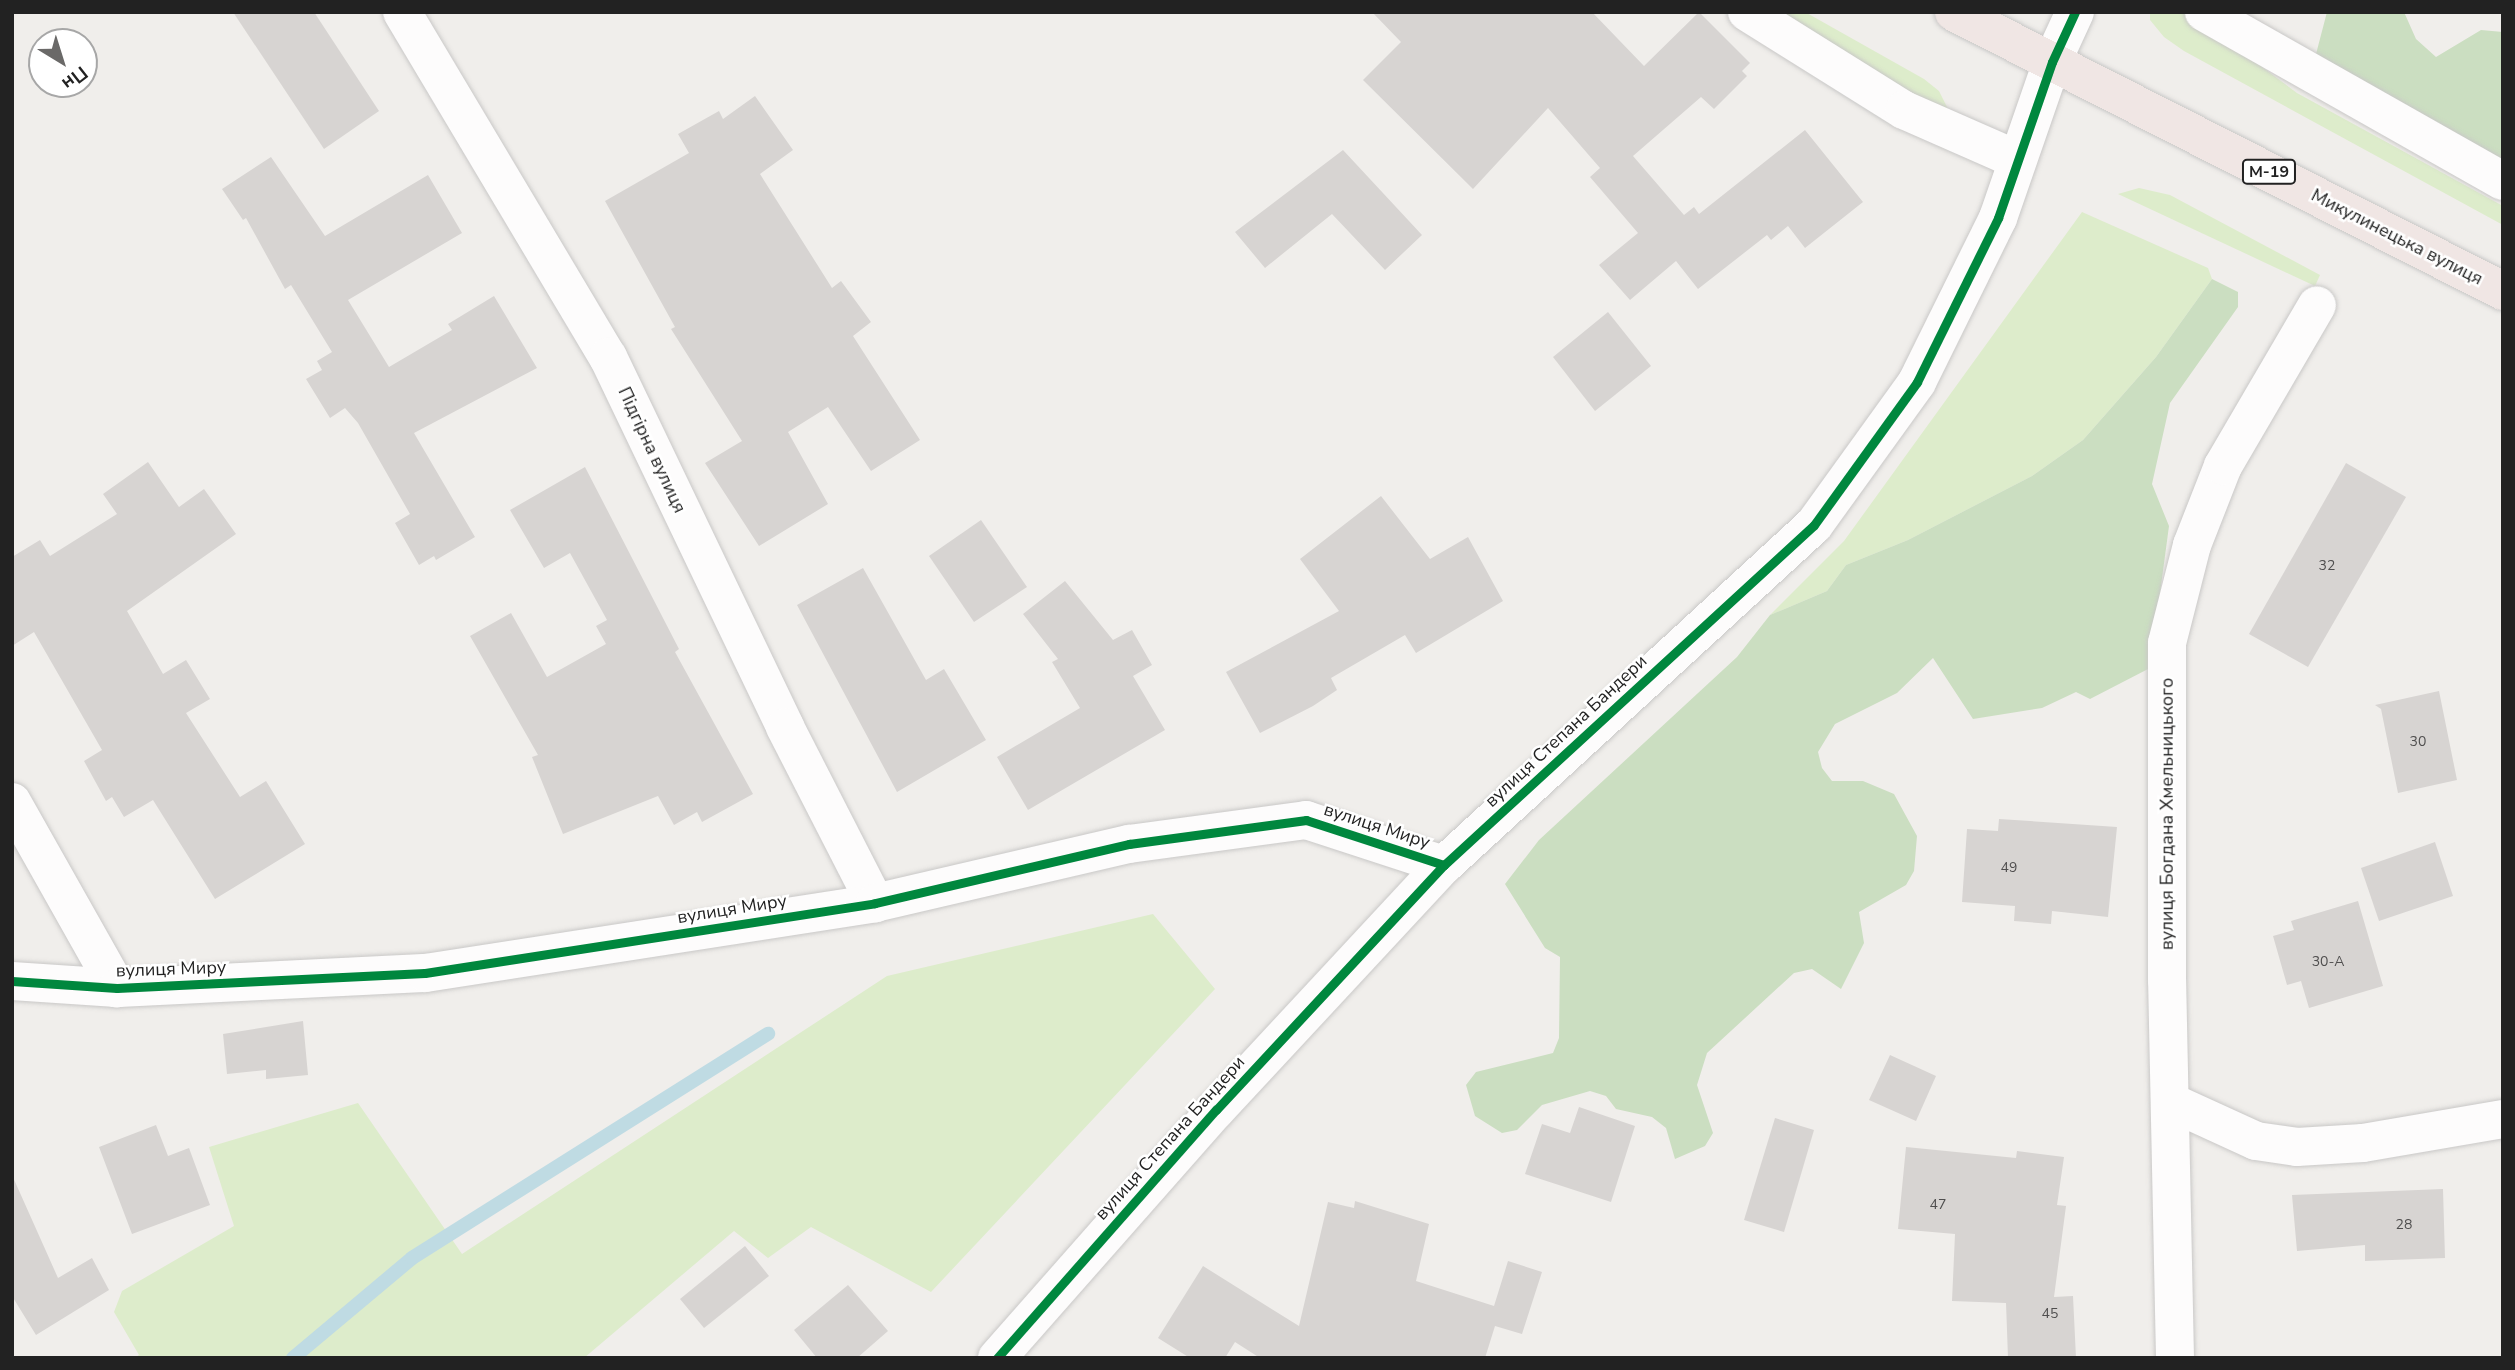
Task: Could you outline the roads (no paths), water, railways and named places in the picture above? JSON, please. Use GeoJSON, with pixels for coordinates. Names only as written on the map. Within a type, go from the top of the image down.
{"type":"FeatureCollection","features":[{"type":"Feature","properties":{"kind":"highway","name":"Микулинецька вулиця"},"geometry":{"type":"LineString","coordinates":[[1954,12],[2503,291]]}},
{"type":"Feature","properties":{"kind":"street","name":"Підгірна вулиця"},"geometry":{"type":"LineString","coordinates":[[402,12],[608,357],[785,727],[875,903]]}},
{"type":"Feature","properties":{"kind":"street"},"geometry":{"type":"LineString","coordinates":[[1747,12],[1904,110],[2018,160]]}},
{"type":"Feature","properties":{"kind":"street","name":"вулиця Степана Бандери"},"geometry":{"type":"LineString","coordinates":[[997,1358],[1216,1110],[1444,865],[1814,525],[1917,382],[1998,218],[2052,62],[2075,12]]}},
{"type":"Feature","properties":{"kind":"street"},"geometry":{"type":"LineString","coordinates":[[2204,12],[2503,181]]}},
{"type":"Feature","properties":{"kind":"street","name":"вулиця Богдана Хмельницького"},"geometry":{"type":"LineString","coordinates":[[2175,1358],[2173,1103],[2167,980],[2167,643],[2192,545],[2223,466],[2317,305]]}},
{"type":"Feature","properties":{"kind":"street"},"geometry":{"type":"LineString","coordinates":[[12,802],[117,988]]}},
{"type":"Feature","properties":{"kind":"street","name":"вулиця Миру"},"geometry":{"type":"LineString","coordinates":[[12,981],[117,988],[425,973],[875,903],[1129,844],[1306,820],[1444,865]]}},
{"type":"Feature","properties":{"kind":"street"},"geometry":{"type":"LineString","coordinates":[[2173,1103],[2256,1141],[2297,1147],[2363,1143],[2503,1119]]}},
{"type":"Feature","properties":{"kind":"waterway"},"geometry":{"type":"LineString","coordinates":[[293,1358],[412,1258],[768,1034]]}}]}
